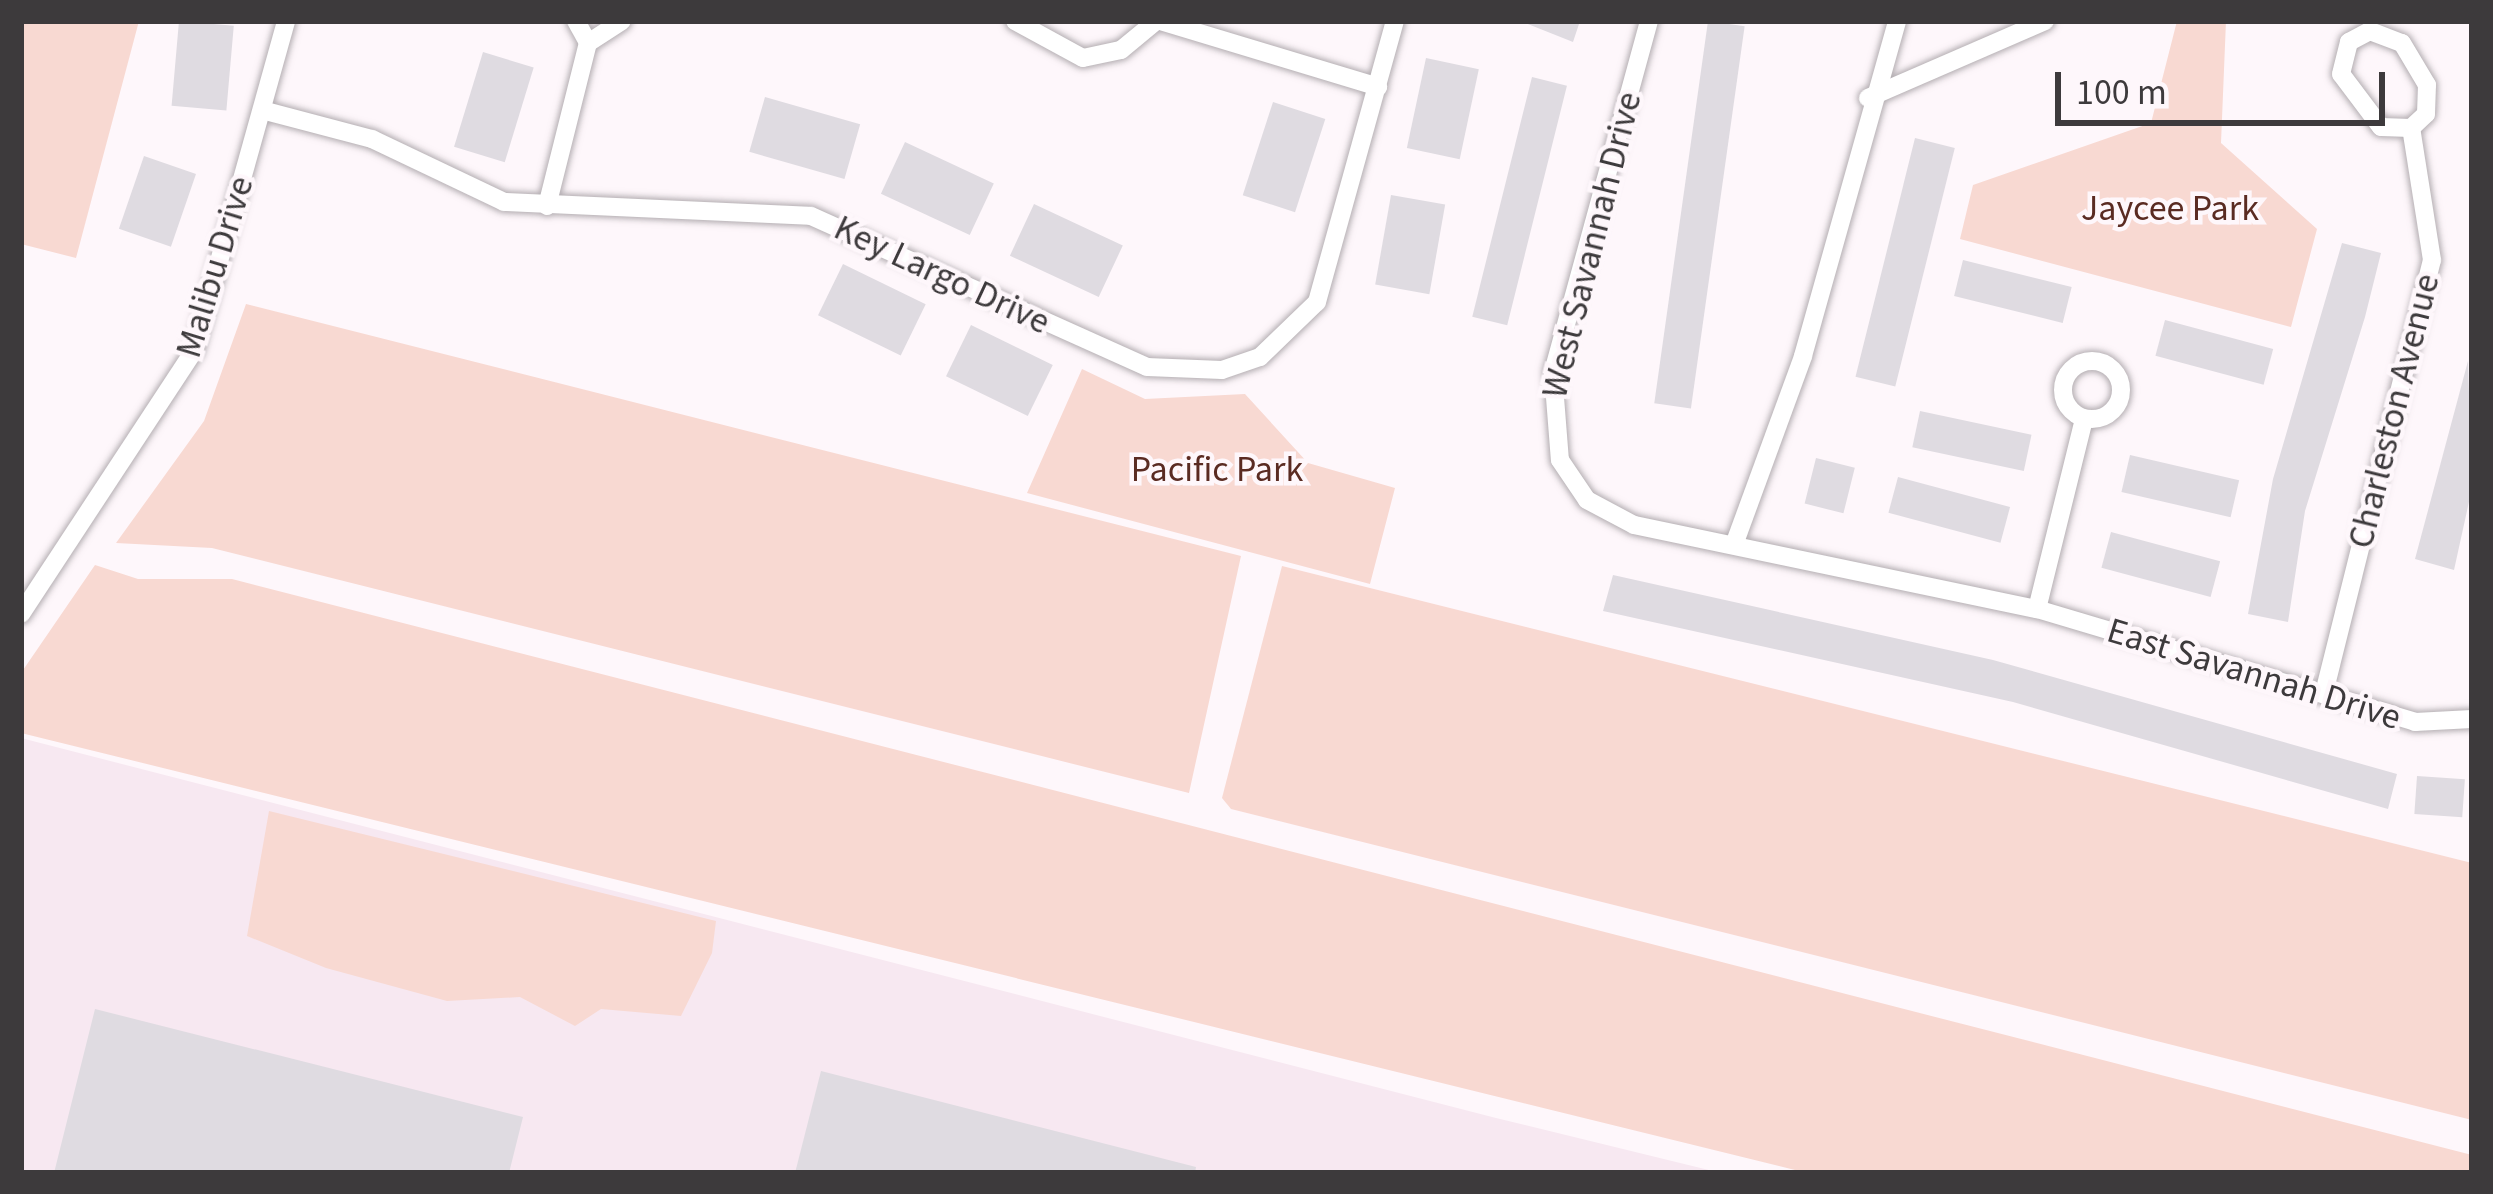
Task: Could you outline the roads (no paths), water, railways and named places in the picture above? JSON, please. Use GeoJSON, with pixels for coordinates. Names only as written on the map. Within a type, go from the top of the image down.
{"type":"FeatureCollection","features":[{"type":"Feature","properties":{"kind":"street","name":"Malibu Drive"},"geometry":{"type":"LineString","coordinates":[[21,614],[194,351],[286,21]]}},
{"type":"Feature","properties":{"kind":"street"},"geometry":{"type":"LineString","coordinates":[[548,206],[588,43],[576,21]]}},
{"type":"Feature","properties":{"kind":"street"},"geometry":{"type":"LineString","coordinates":[[588,43],[622,21]]}},
{"type":"Feature","properties":{"kind":"street"},"geometry":{"type":"LineString","coordinates":[[1015,21],[1083,58],[1121,50],[1158,21],[1378,87]]}},
{"type":"Feature","properties":{"kind":"street","name":"Key Largo Drive"},"geometry":{"type":"LineString","coordinates":[[262,110],[372,139],[504,202],[812,216],[1109,352],[1222,370],[1260,357],[1317,302],[1395,21]]}},
{"type":"Feature","properties":{"kind":"street","name":"West Savannah Drive"},"geometry":{"type":"LineString","coordinates":[[1648,21],[1550,418],[1560,460],[1588,500],[1634,525],[2037,609]]}},
{"type":"Feature","properties":{"kind":"street"},"geometry":{"type":"LineString","coordinates":[[1734,545],[1803,356],[1868,98],[1897,21]]}},
{"type":"Feature","properties":{"kind":"street"},"geometry":{"type":"LineString","coordinates":[[1868,98],[2045,21]]}},
{"type":"Feature","properties":{"kind":"street","name":"Charleston Avenue"},"geometry":{"type":"LineString","coordinates":[[2324,693],[2432,260],[2411,128],[2429,105],[2427,85],[2393,35],[2359,34],[2341,74],[2381,127],[2411,128]]}},
{"type":"Feature","properties":{"kind":"street"},"geometry":{"type":"LineString","coordinates":[[2037,609],[2084,419]]}},
{"type":"Feature","properties":{"kind":"street","name":"East Savannah Drive"},"geometry":{"type":"LineString","coordinates":[[2037,609],[2415,722],[2472,718]]}},
{"type":"Feature","properties":{"kind":"park label","name":"Jaycee Park"},"geometry":{"type":"Point","coordinates":[2170,209]}},
{"type":"Feature","properties":{"kind":"park label","name":"Pacific Park"},"geometry":{"type":"Point","coordinates":[1217,470]}}]}
